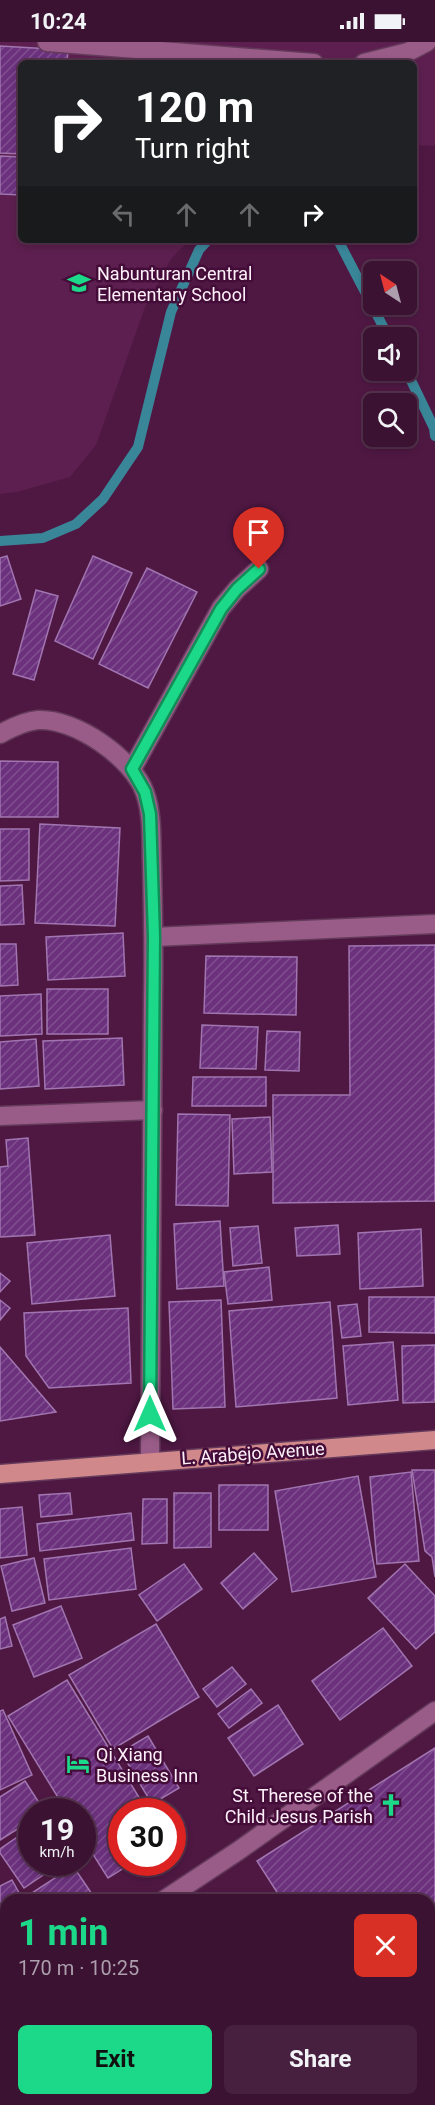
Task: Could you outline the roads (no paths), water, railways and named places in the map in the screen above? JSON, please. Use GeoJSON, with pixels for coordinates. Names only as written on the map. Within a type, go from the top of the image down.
{"type":"FeatureCollection","features":[{"type":"Feature","properties":{"kind":"main road","name":"L. Arabejo Avenue"},"geometry":{"type":"LineString","coordinates":[[0,1474],[435,1440]]}},
{"type":"Feature","properties":{"kind":"street"},"geometry":{"type":"LineString","coordinates":[[47,42],[276,60]]}},
{"type":"Feature","properties":{"kind":"street"},"geometry":{"type":"LineString","coordinates":[[376,60],[408,52],[427,42]]}},
{"type":"Feature","properties":{"kind":"street"},"geometry":{"type":"LineString","coordinates":[[132,769],[221,609],[237,589],[259,569]]}},
{"type":"Feature","properties":{"kind":"street"},"geometry":{"type":"LineString","coordinates":[[0,734],[15,726],[38,720],[58,722],[89,736],[117,753],[132,769],[145,792],[150,814],[154,937],[150,1461]]}},
{"type":"Feature","properties":{"kind":"street"},"geometry":{"type":"LineString","coordinates":[[154,937],[435,924]]}},
{"type":"Feature","properties":{"kind":"street"},"geometry":{"type":"LineString","coordinates":[[0,1116],[153,1110]]}},
{"type":"Feature","properties":{"kind":"street"},"geometry":{"type":"LineString","coordinates":[[173,1894],[238,1851],[435,1711]]}},
{"type":"Feature","properties":{"kind":"waterway"},"geometry":{"type":"LineString","coordinates":[[0,541],[43,538],[76,524],[103,499],[138,447],[171,312],[199,250],[205,243]]}},
{"type":"Feature","properties":{"kind":"waterway"},"geometry":{"type":"LineString","coordinates":[[340,243],[383,327]]}},
{"type":"Feature","properties":{"kind":"waterway"},"geometry":{"type":"LineString","coordinates":[[411,381],[434,428],[435,436]]}},
{"type":"Feature","properties":{"kind":"place","name":"Nabunturan Central Elementary School"},"geometry":{"type":"Point","coordinates":[79,283]}},
{"type":"Feature","properties":{"kind":"place","name":"Qi Xiang Business Inn"},"geometry":{"type":"Point","coordinates":[78,1764]}},
{"type":"Feature","properties":{"kind":"place","name":"St. Therese of the Child Jesus Parish"},"geometry":{"type":"Point","coordinates":[391,1805]}}]}
